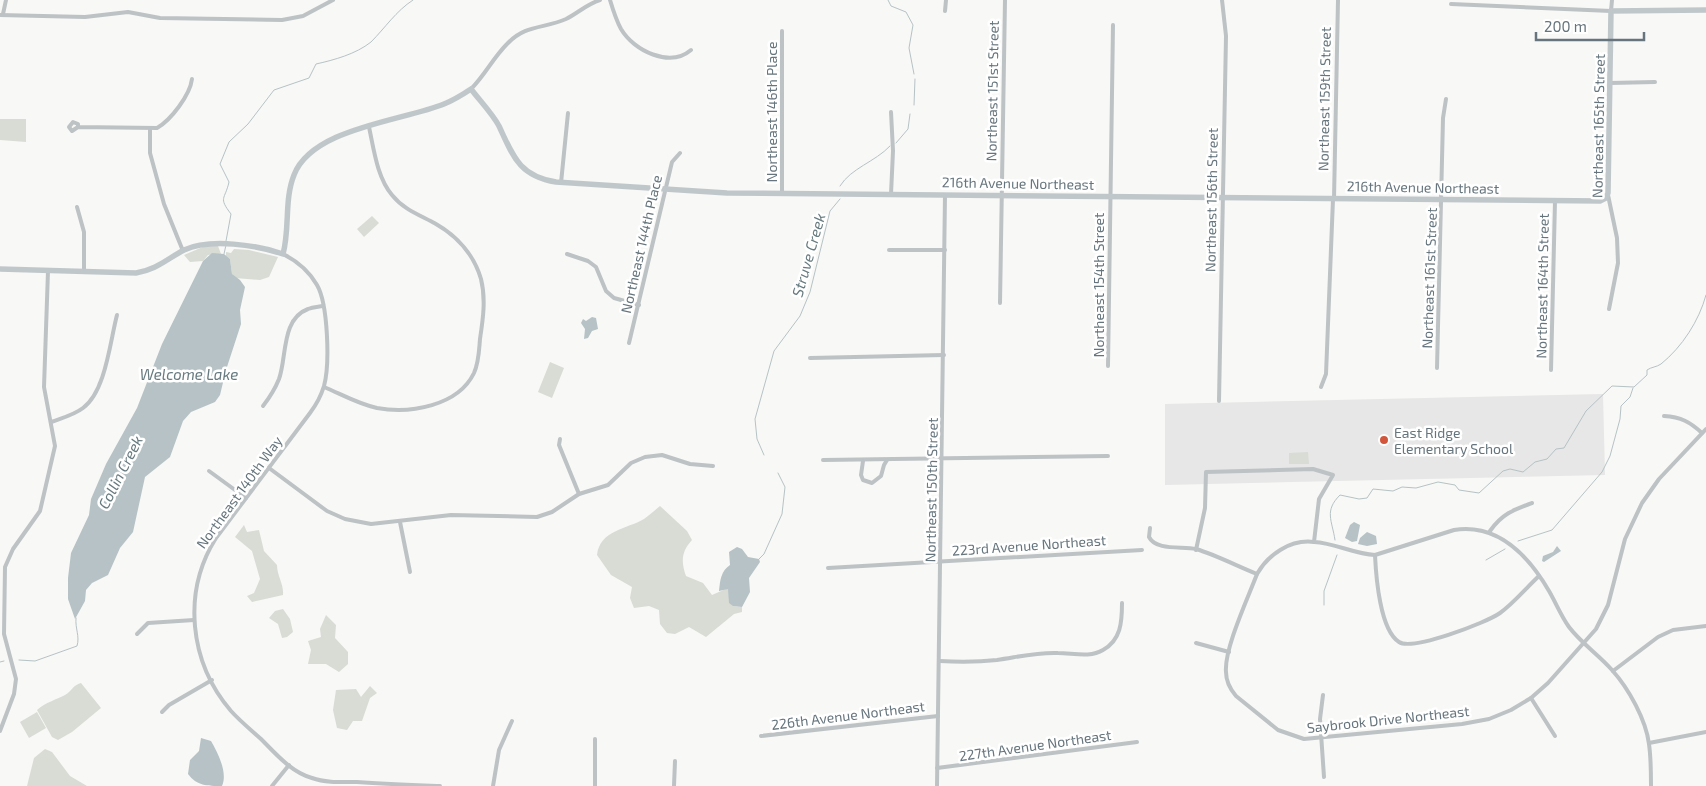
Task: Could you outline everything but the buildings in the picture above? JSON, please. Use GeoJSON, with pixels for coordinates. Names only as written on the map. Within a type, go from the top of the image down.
{"type":"FeatureCollection","features":[{"type":"Feature","properties":{"kind":"street"},"geometry":{"type":"LineString","coordinates":[[6,0],[2,15],[85,17],[128,12],[160,18],[282,20],[303,16],[333,0]]}},
{"type":"Feature","properties":{"kind":"street"},"geometry":{"type":"LineString","coordinates":[[0,269],[144,272],[156,268],[183,251],[200,245],[221,244],[261,248],[283,254],[287,238],[291,185],[296,170],[312,151],[335,139],[445,104],[471,89],[516,35],[534,26],[566,19],[600,0]]}},
{"type":"Feature","properties":{"kind":"street"},"geometry":{"type":"LineString","coordinates":[[610,0],[622,31],[633,44],[648,53],[664,57],[678,58],[691,50]]}},
{"type":"Feature","properties":{"kind":"street"},"geometry":{"type":"LineString","coordinates":[[945,12],[946,0]]}},
{"type":"Feature","properties":{"kind":"street","name":"Northeast 151st Street"},"geometry":{"type":"LineString","coordinates":[[1000,303],[1005,0]]}},
{"type":"Feature","properties":{"kind":"street","name":"Northeast 156th Street"},"geometry":{"type":"LineString","coordinates":[[1219,401],[1226,36],[1222,0]]}},
{"type":"Feature","properties":{"kind":"street","name":"Northeast 159th Street"},"geometry":{"type":"LineString","coordinates":[[1321,387],[1326,374],[1338,0]]}},
{"type":"Feature","properties":{"kind":"street","name":"Northeast 165th Street"},"geometry":{"type":"LineString","coordinates":[[1609,309],[1618,263],[1617,238],[1608,193],[1612,0]]}},
{"type":"Feature","properties":{"kind":"street"},"geometry":{"type":"LineString","coordinates":[[1451,4],[1611,11],[1706,10]]}},
{"type":"Feature","properties":{"kind":"street","name":"Northeast 154th Street"},"geometry":{"type":"LineString","coordinates":[[1108,366],[1113,25]]}},
{"type":"Feature","properties":{"kind":"street","name":"Northeast 146th Place"},"geometry":{"type":"LineString","coordinates":[[782,31],[782,193]]}},
{"type":"Feature","properties":{"kind":"street"},"geometry":{"type":"LineString","coordinates":[[78,126],[150,130],[165,124],[191,88],[192,79]]}},
{"type":"Feature","properties":{"kind":"street"},"geometry":{"type":"LineString","coordinates":[[1610,83],[1655,82]]}},
{"type":"Feature","properties":{"kind":"street","name":"216th Avenue Northeast"},"geometry":{"type":"LineString","coordinates":[[471,89],[495,120],[506,146],[518,164],[534,176],[561,183],[782,193],[1001,196],[1600,201],[1606,198],[1608,193]]}},
{"type":"Feature","properties":{"kind":"street","name":"Northeast 161st Street"},"geometry":{"type":"LineString","coordinates":[[1437,368],[1446,99]]}},
{"type":"Feature","properties":{"kind":"street"},"geometry":{"type":"LineString","coordinates":[[891,112],[893,151],[891,194]]}},
{"type":"Feature","properties":{"kind":"street"},"geometry":{"type":"LineString","coordinates":[[561,183],[568,113]]}},
{"type":"Feature","properties":{"kind":"street"},"geometry":{"type":"LineString","coordinates":[[324,387],[364,404],[393,410],[424,407],[452,396],[466,385],[476,367],[484,308],[481,279],[476,266],[458,240],[435,223],[402,206],[391,194],[382,177],[369,127]]}},
{"type":"Feature","properties":{"kind":"street"},"geometry":{"type":"LineString","coordinates":[[150,130],[150,153],[164,204],[183,251]]}},
{"type":"Feature","properties":{"kind":"street","name":"Northeast 144th Place"},"geometry":{"type":"LineString","coordinates":[[630,343],[672,162],[680,153]]}},
{"type":"Feature","properties":{"kind":"street","name":"Northeast 150th Street"},"geometry":{"type":"LineString","coordinates":[[937,786],[945,195]]}},
{"type":"Feature","properties":{"kind":"street","name":"Northeast 164th Street"},"geometry":{"type":"LineString","coordinates":[[1552,370],[1555,201]]}},
{"type":"Feature","properties":{"kind":"street"},"geometry":{"type":"LineString","coordinates":[[77,207],[84,232],[84,272]]}},
{"type":"Feature","properties":{"kind":"street"},"geometry":{"type":"LineString","coordinates":[[889,250],[945,250]]}},
{"type":"Feature","properties":{"kind":"street","name":"Northeast 140th Way"},"geometry":{"type":"LineString","coordinates":[[283,254],[299,264],[313,279],[320,291],[323,306],[326,354],[324,387],[315,406],[216,538],[205,557],[195,589],[194,620],[199,650],[212,680],[231,710],[288,766]]}},
{"type":"Feature","properties":{"kind":"street"},"geometry":{"type":"LineString","coordinates":[[567,254],[588,261],[596,267],[606,291],[614,298],[639,305]]}},
{"type":"Feature","properties":{"kind":"street"},"geometry":{"type":"LineString","coordinates":[[0,731],[14,694],[16,679],[4,634],[5,567],[13,549],[40,511],[54,453],[52,422],[44,387],[48,271]]}},
{"type":"Feature","properties":{"kind":"street"},"geometry":{"type":"LineString","coordinates":[[263,406],[272,395],[280,378],[288,336],[294,320],[308,309],[323,306]]}},
{"type":"Feature","properties":{"kind":"street"},"geometry":{"type":"LineString","coordinates":[[52,422],[84,407],[94,397],[100,386],[117,315]]}},
{"type":"Feature","properties":{"kind":"street"},"geometry":{"type":"LineString","coordinates":[[810,358],[944,355]]}},
{"type":"Feature","properties":{"kind":"street"},"geometry":{"type":"LineString","coordinates":[[1664,416],[1678,417],[1690,422],[1702,433]]}},
{"type":"Feature","properties":{"kind":"street","name":"Saybrook Drive Northeast"},"geometry":{"type":"LineString","coordinates":[[1229,652],[1226,672],[1231,690],[1278,730],[1295,738],[1321,738],[1462,724],[1489,719],[1531,698],[1548,683],[1596,629],[1608,605],[1625,539],[1642,503],[1659,479],[1706,429]]}},
{"type":"Feature","properties":{"kind":"street"},"geometry":{"type":"LineString","coordinates":[[560,439],[560,445],[579,494]]}},
{"type":"Feature","properties":{"kind":"street"},"geometry":{"type":"LineString","coordinates":[[269,468],[312,502],[345,519],[371,524],[451,515],[537,518],[552,512],[579,494],[608,485],[624,469],[638,459],[652,455],[670,457],[690,464],[713,466]]}},
{"type":"Feature","properties":{"kind":"street"},"geometry":{"type":"LineString","coordinates":[[823,460],[863,461],[1108,456]]}},
{"type":"Feature","properties":{"kind":"street"},"geometry":{"type":"LineString","coordinates":[[863,461],[860,475],[863,480],[872,483],[881,476],[887,460]]}},
{"type":"Feature","properties":{"kind":"street"},"geometry":{"type":"LineString","coordinates":[[1196,550],[1205,508],[1206,472],[1313,469],[1333,475],[1319,499],[1314,542]]}},
{"type":"Feature","properties":{"kind":"street"},"geometry":{"type":"LineString","coordinates":[[209,472],[246,498]]}},
{"type":"Feature","properties":{"kind":"street"},"geometry":{"type":"LineString","coordinates":[[1490,531],[1498,519],[1508,511],[1532,503]]}},
{"type":"Feature","properties":{"kind":"street"},"geometry":{"type":"LineString","coordinates":[[400,522],[410,572]]}},
{"type":"Feature","properties":{"kind":"street"},"geometry":{"type":"LineString","coordinates":[[1150,528],[1150,540],[1156,543],[1168,547],[1196,550],[1257,574]]}},
{"type":"Feature","properties":{"kind":"street"},"geometry":{"type":"LineString","coordinates":[[1196,643],[1229,652],[1257,574],[1262,564],[1280,550],[1300,543],[1314,542],[1362,555],[1375,556],[1454,530],[1464,528],[1490,531],[1510,544],[1539,576],[1569,626],[1613,671],[1638,712],[1649,743],[1651,786]]}},
{"type":"Feature","properties":{"kind":"street","name":"223rd Avenue Northeast"},"geometry":{"type":"LineString","coordinates":[[828,568],[1142,550]]}},
{"type":"Feature","properties":{"kind":"street"},"geometry":{"type":"LineString","coordinates":[[1375,556],[1378,592],[1387,625],[1393,637],[1403,644],[1416,644],[1484,622],[1501,612],[1539,576]]}},
{"type":"Feature","properties":{"kind":"street"},"geometry":{"type":"LineString","coordinates":[[940,661],[997,660],[1048,652],[1089,655],[1096,653],[1111,644],[1117,637],[1121,625],[1122,603]]}},
{"type":"Feature","properties":{"kind":"street"},"geometry":{"type":"LineString","coordinates":[[137,634],[148,623],[194,620]]}},
{"type":"Feature","properties":{"kind":"street"},"geometry":{"type":"LineString","coordinates":[[1613,671],[1658,637],[1673,630],[1706,626]]}},
{"type":"Feature","properties":{"kind":"street"},"geometry":{"type":"LineString","coordinates":[[162,712],[169,705],[212,680]]}},
{"type":"Feature","properties":{"kind":"street"},"geometry":{"type":"LineString","coordinates":[[1323,695],[1321,738],[1324,777]]}},
{"type":"Feature","properties":{"kind":"street"},"geometry":{"type":"LineString","coordinates":[[1531,698],[1555,736]]}},
{"type":"Feature","properties":{"kind":"street","name":"226th Avenue Northeast"},"geometry":{"type":"LineString","coordinates":[[761,736],[938,716]]}},
{"type":"Feature","properties":{"kind":"street"},"geometry":{"type":"LineString","coordinates":[[493,786],[499,750],[512,721]]}},
{"type":"Feature","properties":{"kind":"street"},"geometry":{"type":"LineString","coordinates":[[1649,743],[1706,732]]}},
{"type":"Feature","properties":{"kind":"street"},"geometry":{"type":"LineString","coordinates":[[595,786],[596,739]]}},
{"type":"Feature","properties":{"kind":"street","name":"227th Avenue Northeast"},"geometry":{"type":"LineString","coordinates":[[937,768],[1137,742]]}},
{"type":"Feature","properties":{"kind":"street"},"geometry":{"type":"LineString","coordinates":[[674,786],[675,761]]}},
{"type":"Feature","properties":{"kind":"street"},"geometry":{"type":"LineString","coordinates":[[272,786],[288,766],[301,774],[322,781],[440,786]]}},
{"type":"Feature","properties":{"kind":"shaded area"},"geometry":{"type":"Polygon","coordinates":[[[0,119],[26,119],[26,142],[0,140],[0,119]]]}},
{"type":"Feature","properties":{"kind":"shaded area"},"geometry":{"type":"Polygon","coordinates":[[[372,216],[379,223],[364,237],[357,229],[372,216]]]}},
{"type":"Feature","properties":{"kind":"shaded area"},"geometry":{"type":"Polygon","coordinates":[[[205,246],[218,246],[221,254],[208,255],[203,261],[190,262],[184,255],[205,246]]]}},
{"type":"Feature","properties":{"kind":"shaded area"},"geometry":{"type":"Polygon","coordinates":[[[234,249],[249,250],[278,257],[269,277],[260,280],[235,278],[232,274],[230,259],[226,256],[226,252],[231,253],[234,249]]]}},
{"type":"Feature","properties":{"kind":"shaded area"},"geometry":{"type":"Polygon","coordinates":[[[550,362],[564,368],[552,398],[538,392],[550,362]]]}},
{"type":"Feature","properties":{"kind":"shaded area","name":"East Ridge Elementary School"},"geometry":{"type":"Polygon","coordinates":[[[1603,394],[1605,475],[1165,485],[1165,404],[1603,394]]]}},
{"type":"Feature","properties":{"kind":"shaded area"},"geometry":{"type":"Polygon","coordinates":[[[1308,452],[1309,464],[1289,464],[1289,453],[1308,452]]]}},
{"type":"Feature","properties":{"kind":"shaded area"},"geometry":{"type":"Polygon","coordinates":[[[660,506],[687,531],[692,540],[683,557],[686,576],[703,583],[712,595],[728,588],[733,606],[742,607],[742,612],[734,614],[706,637],[689,627],[675,634],[667,633],[660,624],[659,610],[649,606],[634,608],[630,598],[632,587],[611,575],[597,555],[603,540],[609,535],[644,519],[660,506]]]}},
{"type":"Feature","properties":{"kind":"shaded area"},"geometry":{"type":"Polygon","coordinates":[[[244,525],[247,532],[259,530],[264,551],[277,565],[283,595],[252,602],[247,596],[254,593],[260,579],[252,551],[235,537],[244,525]]]}},
{"type":"Feature","properties":{"kind":"shaded area"},"geometry":{"type":"Polygon","coordinates":[[[283,609],[290,619],[293,632],[287,637],[282,638],[278,624],[269,618],[275,611],[283,609]]]}},
{"type":"Feature","properties":{"kind":"shaded area"},"geometry":{"type":"Polygon","coordinates":[[[326,615],[336,625],[335,638],[348,652],[348,664],[339,672],[326,664],[308,664],[311,650],[308,641],[321,637],[320,629],[326,615]]]}},
{"type":"Feature","properties":{"kind":"shaded area"},"geometry":{"type":"Polygon","coordinates":[[[81,683],[101,708],[72,732],[58,740],[52,737],[37,710],[65,695],[81,683]]]}},
{"type":"Feature","properties":{"kind":"shaded area"},"geometry":{"type":"Polygon","coordinates":[[[370,686],[377,693],[370,698],[362,721],[353,721],[347,730],[337,728],[333,710],[336,690],[356,689],[361,697],[370,686]]]}},
{"type":"Feature","properties":{"kind":"shaded area"},"geometry":{"type":"Polygon","coordinates":[[[37,712],[46,728],[29,738],[20,722],[37,712]]]}},
{"type":"Feature","properties":{"kind":"shaded area"},"geometry":{"type":"Polygon","coordinates":[[[45,749],[52,752],[70,776],[87,786],[27,786],[34,758],[45,749]]]}},
{"type":"Feature","properties":{"kind":"water","name":"Welcome Lake"},"geometry":{"type":"Polygon","coordinates":[[[212,253],[224,254],[230,259],[232,274],[245,287],[240,310],[241,324],[220,395],[215,402],[191,412],[183,421],[170,457],[145,477],[133,532],[120,548],[108,575],[92,583],[86,590],[85,601],[75,619],[68,599],[71,553],[89,515],[91,499],[106,464],[137,408],[162,344],[203,261],[212,253]]]}},
{"type":"Feature","properties":{"kind":"water"},"geometry":{"type":"Polygon","coordinates":[[[592,317],[596,318],[598,329],[592,331],[588,338],[584,339],[585,329],[581,323],[583,319],[586,321],[592,317]]]}},
{"type":"Feature","properties":{"kind":"water"},"geometry":{"type":"Polygon","coordinates":[[[1354,522],[1360,525],[1357,541],[1352,542],[1345,538],[1350,525],[1354,522]]]}},
{"type":"Feature","properties":{"kind":"water"},"geometry":{"type":"Polygon","coordinates":[[[1367,532],[1376,536],[1377,544],[1367,546],[1358,544],[1360,538],[1367,532]]]}},
{"type":"Feature","properties":{"kind":"water"},"geometry":{"type":"Polygon","coordinates":[[[1557,546],[1561,551],[1544,562],[1542,561],[1543,556],[1553,552],[1557,546]]]}},
{"type":"Feature","properties":{"kind":"water"},"geometry":{"type":"Polygon","coordinates":[[[737,547],[742,549],[748,557],[759,559],[760,562],[749,578],[750,592],[742,607],[733,606],[729,603],[728,589],[719,591],[723,573],[730,565],[729,552],[737,547]]]}},
{"type":"Feature","properties":{"kind":"water"},"geometry":{"type":"Polygon","coordinates":[[[201,738],[211,741],[219,757],[224,775],[222,786],[203,784],[195,781],[188,774],[190,760],[199,751],[201,738]]]}},
{"type":"Feature","properties":{"kind":"waterway"},"geometry":{"type":"LineString","coordinates":[[226,241],[231,214],[224,198],[229,182],[220,164],[229,142],[248,124],[274,90],[309,78],[316,64],[359,50],[371,42],[401,9],[413,0]]}},
{"type":"Feature","properties":{"kind":"waterway","name":"Struve Creek"},"geometry":{"type":"LineString","coordinates":[[888,0],[891,6],[906,12],[913,25],[909,48],[914,74]]}},
{"type":"Feature","properties":{"kind":"waterway","name":"Struve Creek"},"geometry":{"type":"LineString","coordinates":[[914,105],[915,79]]}},
{"type":"Feature","properties":{"kind":"waterway","name":"Struve Creek"},"geometry":{"type":"LineString","coordinates":[[896,143],[908,129],[910,114]]}},
{"type":"Feature","properties":{"kind":"waterway","name":"Struve Creek"},"geometry":{"type":"LineString","coordinates":[[840,186],[850,174],[890,146]]}},
{"type":"Feature","properties":{"kind":"waterway","name":"Struve Creek"},"geometry":{"type":"LineString","coordinates":[[764,455],[757,439],[755,419],[774,351],[800,316],[810,292],[830,211],[840,199]]}},
{"type":"Feature","properties":{"kind":"waterway"},"geometry":{"type":"LineString","coordinates":[[224,254],[226,245]]}},
{"type":"Feature","properties":{"kind":"waterway"},"geometry":{"type":"LineString","coordinates":[[1335,540],[1330,516],[1332,506],[1340,495],[1359,499],[1367,498],[1373,489],[1393,491],[1402,487],[1416,488],[1438,482],[1455,485],[1459,490],[1479,493],[1503,471],[1510,469],[1523,472],[1535,462],[1547,459],[1556,449],[1564,448],[1586,411],[1612,386],[1634,387],[1647,375],[1647,370],[1661,364],[1676,350],[1694,324],[1706,295]]}},
{"type":"Feature","properties":{"kind":"waterway"},"geometry":{"type":"LineString","coordinates":[[1518,541],[1552,530],[1602,472],[1610,456],[1620,419],[1621,406],[1630,397],[1633,388]]}},
{"type":"Feature","properties":{"kind":"waterway","name":"Struve Creek"},"geometry":{"type":"LineString","coordinates":[[759,559],[764,554],[782,514],[785,487],[778,473]]}},
{"type":"Feature","properties":{"kind":"waterway"},"geometry":{"type":"LineString","coordinates":[[1486,560],[1505,549]]}},
{"type":"Feature","properties":{"kind":"waterway"},"geometry":{"type":"LineString","coordinates":[[1324,605],[1324,591],[1337,555]]}},
{"type":"Feature","properties":{"kind":"waterway","name":"Collin Creek"},"geometry":{"type":"LineString","coordinates":[[19,660],[35,661],[77,646],[76,618]]}},
{"type":"Feature","properties":{"kind":"waterway","name":"Collin Creek"},"geometry":{"type":"LineString","coordinates":[[0,662],[4,661]]}},
{"type":"Feature","properties":{"kind":"place","name":"East Ridge Elementary School"},"geometry":{"type":"Point","coordinates":[1384,440]}}]}
